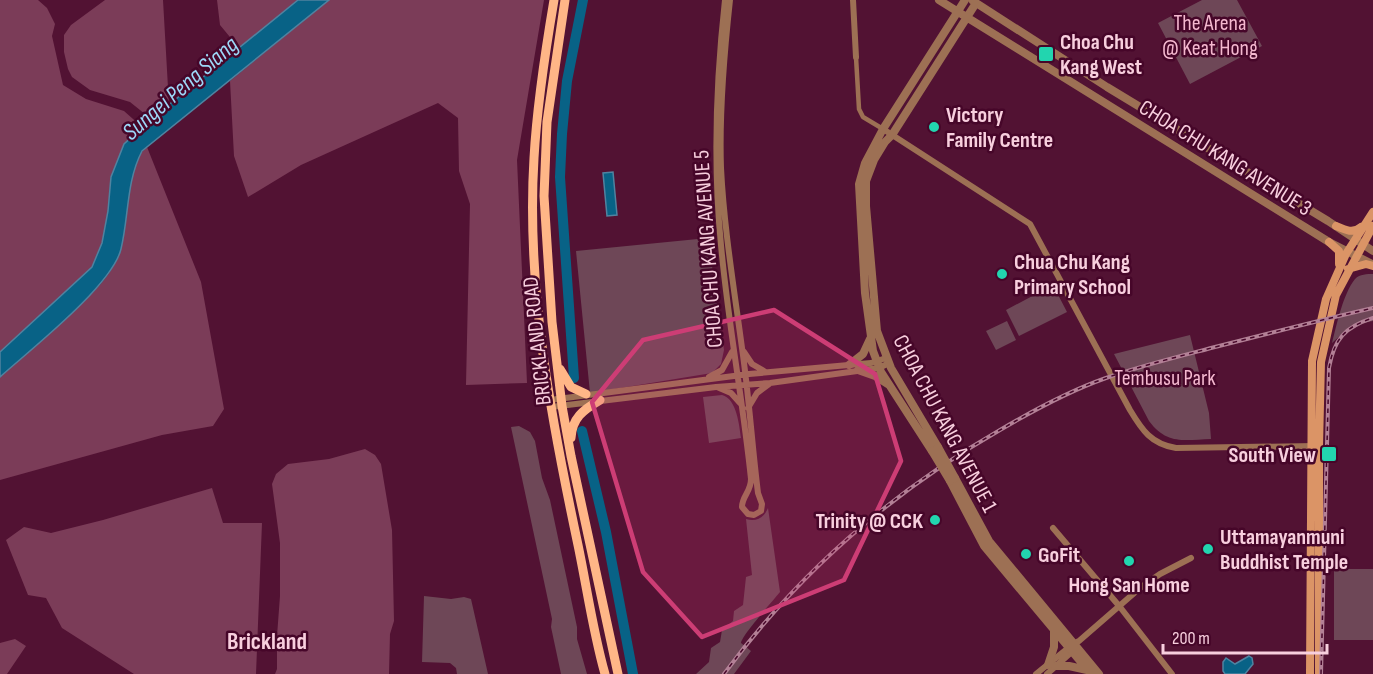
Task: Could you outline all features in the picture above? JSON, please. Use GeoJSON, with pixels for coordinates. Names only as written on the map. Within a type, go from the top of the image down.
{"type":"FeatureCollection","features":[{"type":"Feature","properties":{"kind":"main road","name":"BRICKLAND ROAD"},"geometry":{"type":"LineString","coordinates":[[554,0],[539,84],[533,159],[535,266],[541,340],[555,440],[605,674]]}},
{"type":"Feature","properties":{"kind":"main road","name":"BRICKLAND ROAD"},"geometry":{"type":"LineString","coordinates":[[565,0],[547,122],[544,196],[552,322],[561,402],[571,456],[618,674]]}},
{"type":"Feature","properties":{"kind":"main road"},"geometry":{"type":"LineString","coordinates":[[1320,674],[1312,361],[1324,308],[1344,269],[1356,256],[1363,243],[1373,212]]}},
{"type":"Feature","properties":{"kind":"main road"},"geometry":{"type":"LineString","coordinates":[[1336,226],[1349,231],[1368,225]]}},
{"type":"Feature","properties":{"kind":"main road"},"geometry":{"type":"LineString","coordinates":[[1344,269],[1347,252],[1355,238],[1368,225]]}},
{"type":"Feature","properties":{"kind":"main road"},"geometry":{"type":"LineString","coordinates":[[1329,242],[1339,251],[1344,269]]}},
{"type":"Feature","properties":{"kind":"main road"},"geometry":{"type":"LineString","coordinates":[[1344,269],[1366,264],[1373,265]]}},
{"type":"Feature","properties":{"kind":"main road"},"geometry":{"type":"LineString","coordinates":[[557,362],[567,382],[586,394]]}},
{"type":"Feature","properties":{"kind":"main road"},"geometry":{"type":"LineString","coordinates":[[571,456],[571,429],[574,421],[586,408],[600,400]]}},
{"type":"Feature","properties":{"kind":"main road"},"geometry":{"type":"LineString","coordinates":[[1310,674],[1314,446]]}},
{"type":"Feature","properties":{"kind":"street","name":"CHOA CHU KANG AVENUE 5"},"geometry":{"type":"LineString","coordinates":[[725,0],[718,117],[721,245],[733,351],[737,375],[743,386]]}},
{"type":"Feature","properties":{"kind":"street","name":"CHOA CHU KANG AVENUE 5"},"geometry":{"type":"LineString","coordinates":[[730,0],[725,48],[720,184],[745,374],[743,386]]}},
{"type":"Feature","properties":{"kind":"street"},"geometry":{"type":"LineString","coordinates":[[853,0],[859,109],[864,117],[1030,224],[1144,433],[1160,444],[1176,448],[1314,446]]}},
{"type":"Feature","properties":{"kind":"street","name":"CHOA CHU KANG AVENUE 3"},"geometry":{"type":"LineString","coordinates":[[939,0],[1329,242],[1373,265]]}},
{"type":"Feature","properties":{"kind":"street","name":"CHOA CHU KANG AVENUE 1"},"geometry":{"type":"LineString","coordinates":[[935,449],[878,365],[870,338],[859,184],[865,163],[883,129],[965,0]]}},
{"type":"Feature","properties":{"kind":"street","name":"CHOA CHU KANG AVENUE 3"},"geometry":{"type":"LineString","coordinates":[[975,1],[1107,87],[1336,226],[1373,251]]}},
{"type":"Feature","properties":{"kind":"street","name":"CHOA CHU KANG AVENUE 1"},"geometry":{"type":"LineString","coordinates":[[975,1],[874,160],[866,181],[874,312],[880,342],[887,361],[952,480],[989,541],[1099,674]]}},
{"type":"Feature","properties":{"kind":"street"},"geometry":{"type":"LineString","coordinates":[[849,365],[863,354],[870,338]]}},
{"type":"Feature","properties":{"kind":"street"},"geometry":{"type":"LineString","coordinates":[[742,349],[752,364],[768,372]]}},
{"type":"Feature","properties":{"kind":"street"},"geometry":{"type":"LineString","coordinates":[[706,379],[722,370],[733,351]]}},
{"type":"Feature","properties":{"kind":"street"},"geometry":{"type":"LineString","coordinates":[[550,404],[770,383],[858,370],[887,361]]}},
{"type":"Feature","properties":{"kind":"street"},"geometry":{"type":"LineString","coordinates":[[561,402],[586,394],[745,374],[849,365],[878,365]]}},
{"type":"Feature","properties":{"kind":"street"},"geometry":{"type":"LineString","coordinates":[[858,370],[875,376],[892,388]]}},
{"type":"Feature","properties":{"kind":"street"},"geometry":{"type":"LineString","coordinates":[[745,407],[770,383]]}},
{"type":"Feature","properties":{"kind":"street"},"geometry":{"type":"LineString","coordinates":[[716,387],[731,393],[745,407],[758,493],[762,504],[760,511],[754,515],[748,514],[742,507],[743,500],[751,487],[745,407],[743,386]]}},
{"type":"Feature","properties":{"kind":"street"},"geometry":{"type":"LineString","coordinates":[[903,403],[902,398],[905,394]]}},
{"type":"Feature","properties":{"kind":"street","name":"CHOA CHU KANG AVENUE 1"},"geometry":{"type":"LineString","coordinates":[[952,480],[984,546],[1054,630],[1074,646],[1090,672]]}},
{"type":"Feature","properties":{"kind":"street"},"geometry":{"type":"LineString","coordinates":[[1053,528],[1120,607],[1172,674]]}},
{"type":"Feature","properties":{"kind":"street"},"geometry":{"type":"LineString","coordinates":[[1036,674],[1052,665],[1140,588],[1160,574],[1191,558]]}},
{"type":"Feature","properties":{"kind":"street"},"geometry":{"type":"LineString","coordinates":[[1047,674],[1052,665],[1054,630]]}},
{"type":"Feature","properties":{"kind":"street"},"geometry":{"type":"LineString","coordinates":[[1052,665],[1069,666],[1090,672]]}},
{"type":"Feature","properties":{"kind":"highlighted area"},"geometry":{"type":"Polygon","coordinates":[[[774,310],[875,374],[901,461],[844,580],[702,637],[643,572],[592,402],[643,340],[774,310]]]}},
{"type":"Feature","properties":{"kind":"green space","name":"The Arena @ Keat Hong"},"geometry":{"type":"Polygon","coordinates":[[[1202,0],[1237,0],[1262,46],[1190,84],[1158,23],[1202,0]]]}},
{"type":"Feature","properties":{"kind":"green space"},"geometry":{"type":"Polygon","coordinates":[[[708,238],[724,350],[721,364],[712,373],[590,393],[576,251],[708,238]]]}},
{"type":"Feature","properties":{"kind":"green space"},"geometry":{"type":"Polygon","coordinates":[[[1373,274],[1373,321],[1352,325],[1332,343],[1351,285],[1359,276],[1373,274]]]}},
{"type":"Feature","properties":{"kind":"green space"},"geometry":{"type":"Polygon","coordinates":[[[1053,285],[1067,312],[1019,336],[1006,310],[1053,285]]]}},
{"type":"Feature","properties":{"kind":"green space"},"geometry":{"type":"Polygon","coordinates":[[[1007,321],[1016,340],[996,350],[986,331],[1007,321]]]}},
{"type":"Feature","properties":{"kind":"green space","name":"Tembusu Park"},"geometry":{"type":"Polygon","coordinates":[[[1190,335],[1209,413],[1211,439],[1169,438],[1156,429],[1149,421],[1114,354],[1190,335]]]}},
{"type":"Feature","properties":{"kind":"green space"},"geometry":{"type":"Polygon","coordinates":[[[722,395],[727,397],[734,407],[741,438],[709,443],[703,397],[722,395]]]}},
{"type":"Feature","properties":{"kind":"green space"},"geometry":{"type":"Polygon","coordinates":[[[519,426],[530,432],[535,441],[577,627],[577,639],[587,674],[561,674],[551,627],[552,619],[511,427],[519,426]]]}},
{"type":"Feature","properties":{"kind":"green space"},"geometry":{"type":"Polygon","coordinates":[[[768,508],[780,592],[743,639],[741,643],[751,651],[734,674],[696,674],[709,662],[711,648],[720,642],[722,630],[733,621],[734,611],[743,605],[746,577],[752,575],[746,519],[759,518],[768,508]]]}},
{"type":"Feature","properties":{"kind":"green space"},"geometry":{"type":"Polygon","coordinates":[[[1334,569],[1373,569],[1373,640],[1334,640],[1334,569]]]}},
{"type":"Feature","properties":{"kind":"green space"},"geometry":{"type":"Polygon","coordinates":[[[424,596],[471,599],[488,674],[457,674],[456,668],[450,663],[422,662],[424,596]]]}},
{"type":"Feature","properties":{"kind":"shaded area"},"geometry":{"type":"Polygon","coordinates":[[[0,0],[38,0],[47,8],[55,24],[52,36],[63,85],[86,99],[124,111],[142,127],[124,144],[111,177],[102,243],[92,267],[0,352],[0,0]]]}},
{"type":"Feature","properties":{"kind":"shaded area"},"geometry":{"type":"Polygon","coordinates":[[[105,0],[163,0],[169,105],[155,116],[145,114],[130,102],[90,90],[72,77],[68,69],[64,52],[64,35],[71,25],[105,0]]]}},
{"type":"Feature","properties":{"kind":"shaded area"},"geometry":{"type":"Polygon","coordinates":[[[217,0],[298,0],[239,48],[220,25],[217,0]]]}},
{"type":"Feature","properties":{"kind":"shaded area"},"geometry":{"type":"Polygon","coordinates":[[[329,0],[544,0],[517,160],[527,383],[466,385],[470,204],[459,171],[458,118],[438,103],[301,165],[248,197],[234,156],[230,81],[329,0]]]}},
{"type":"Feature","properties":{"kind":"shaded area"},"geometry":{"type":"Polygon","coordinates":[[[147,147],[201,282],[224,409],[213,426],[162,435],[0,480],[0,377],[85,300],[109,273],[120,252],[123,240],[129,182],[138,157],[147,147]]]}},
{"type":"Feature","properties":{"kind":"shaded area"},"geometry":{"type":"Polygon","coordinates":[[[365,449],[375,455],[381,464],[392,530],[394,621],[390,634],[389,674],[275,674],[280,596],[280,543],[272,484],[276,474],[288,464],[329,459],[365,449]]]}},
{"type":"Feature","properties":{"kind":"shaded area"},"geometry":{"type":"Polygon","coordinates":[[[212,488],[223,523],[262,523],[256,674],[134,674],[62,628],[46,598],[28,595],[6,540],[24,527],[51,533],[212,488]]]}},
{"type":"Feature","properties":{"kind":"shaded area"},"geometry":{"type":"Polygon","coordinates":[[[15,639],[26,646],[7,674],[0,674],[0,643],[15,639]]]}},
{"type":"Feature","properties":{"kind":"water"},"geometry":{"type":"Polygon","coordinates":[[[298,0],[329,0],[142,151],[130,187],[124,237],[114,264],[87,299],[0,377],[0,352],[92,267],[102,243],[111,177],[124,144],[155,116],[298,0]]]}},
{"type":"Feature","properties":{"kind":"water"},"geometry":{"type":"Polygon","coordinates":[[[613,172],[617,215],[607,216],[603,173],[613,172]]]}},
{"type":"Feature","properties":{"kind":"water"},"geometry":{"type":"Polygon","coordinates":[[[1249,656],[1253,664],[1245,674],[1225,674],[1223,671],[1223,662],[1226,658],[1235,664],[1249,656]]]}},
{"type":"Feature","properties":{"kind":"waterway"},"geometry":{"type":"LineString","coordinates":[[574,378],[560,177],[567,81],[583,0]]}},
{"type":"Feature","properties":{"kind":"waterway"},"geometry":{"type":"LineString","coordinates":[[582,431],[606,532],[633,674]]}},
{"type":"Feature","properties":{"kind":"railway"},"geometry":{"type":"LineString","coordinates":[[724,674],[783,602],[849,537],[921,480],[1026,415],[1079,389],[1134,369],[1373,308]]}},
{"type":"Feature","properties":{"kind":"railway"},"geometry":{"type":"LineString","coordinates":[[1321,674],[1329,368],[1334,349],[1342,336],[1348,330],[1373,318]]}},
{"type":"Feature","properties":{"kind":"place","name":"Choa Chu Kang West"},"geometry":{"type":"Point","coordinates":[1046,54]}},
{"type":"Feature","properties":{"kind":"place","name":"Victory Family Centre"},"geometry":{"type":"Point","coordinates":[934,127]}},
{"type":"Feature","properties":{"kind":"place","name":"Chua Chu Kang Primary School"},"geometry":{"type":"Point","coordinates":[1002,274]}},
{"type":"Feature","properties":{"kind":"place","name":"South View"},"geometry":{"type":"Point","coordinates":[1329,454]}},
{"type":"Feature","properties":{"kind":"place","name":"Trinity @ CCK"},"geometry":{"type":"Point","coordinates":[935,520]}},
{"type":"Feature","properties":{"kind":"place","name":"Uttamayanmuni Buddhist Temple"},"geometry":{"type":"Point","coordinates":[1208,549]}},
{"type":"Feature","properties":{"kind":"place","name":"GoFit"},"geometry":{"type":"Point","coordinates":[1026,554]}},
{"type":"Feature","properties":{"kind":"place","name":"Hong San Home"},"geometry":{"type":"Point","coordinates":[1129,561]}},
{"type":"Feature","properties":{"kind":"district","name":"Brickland"},"geometry":{"type":"Point","coordinates":[267,641]}},
{"type":"Feature","properties":{"kind":"water label","name":"Sungei Peng Siang"},"geometry":{"type":"Point","coordinates":[180,88]}}]}
